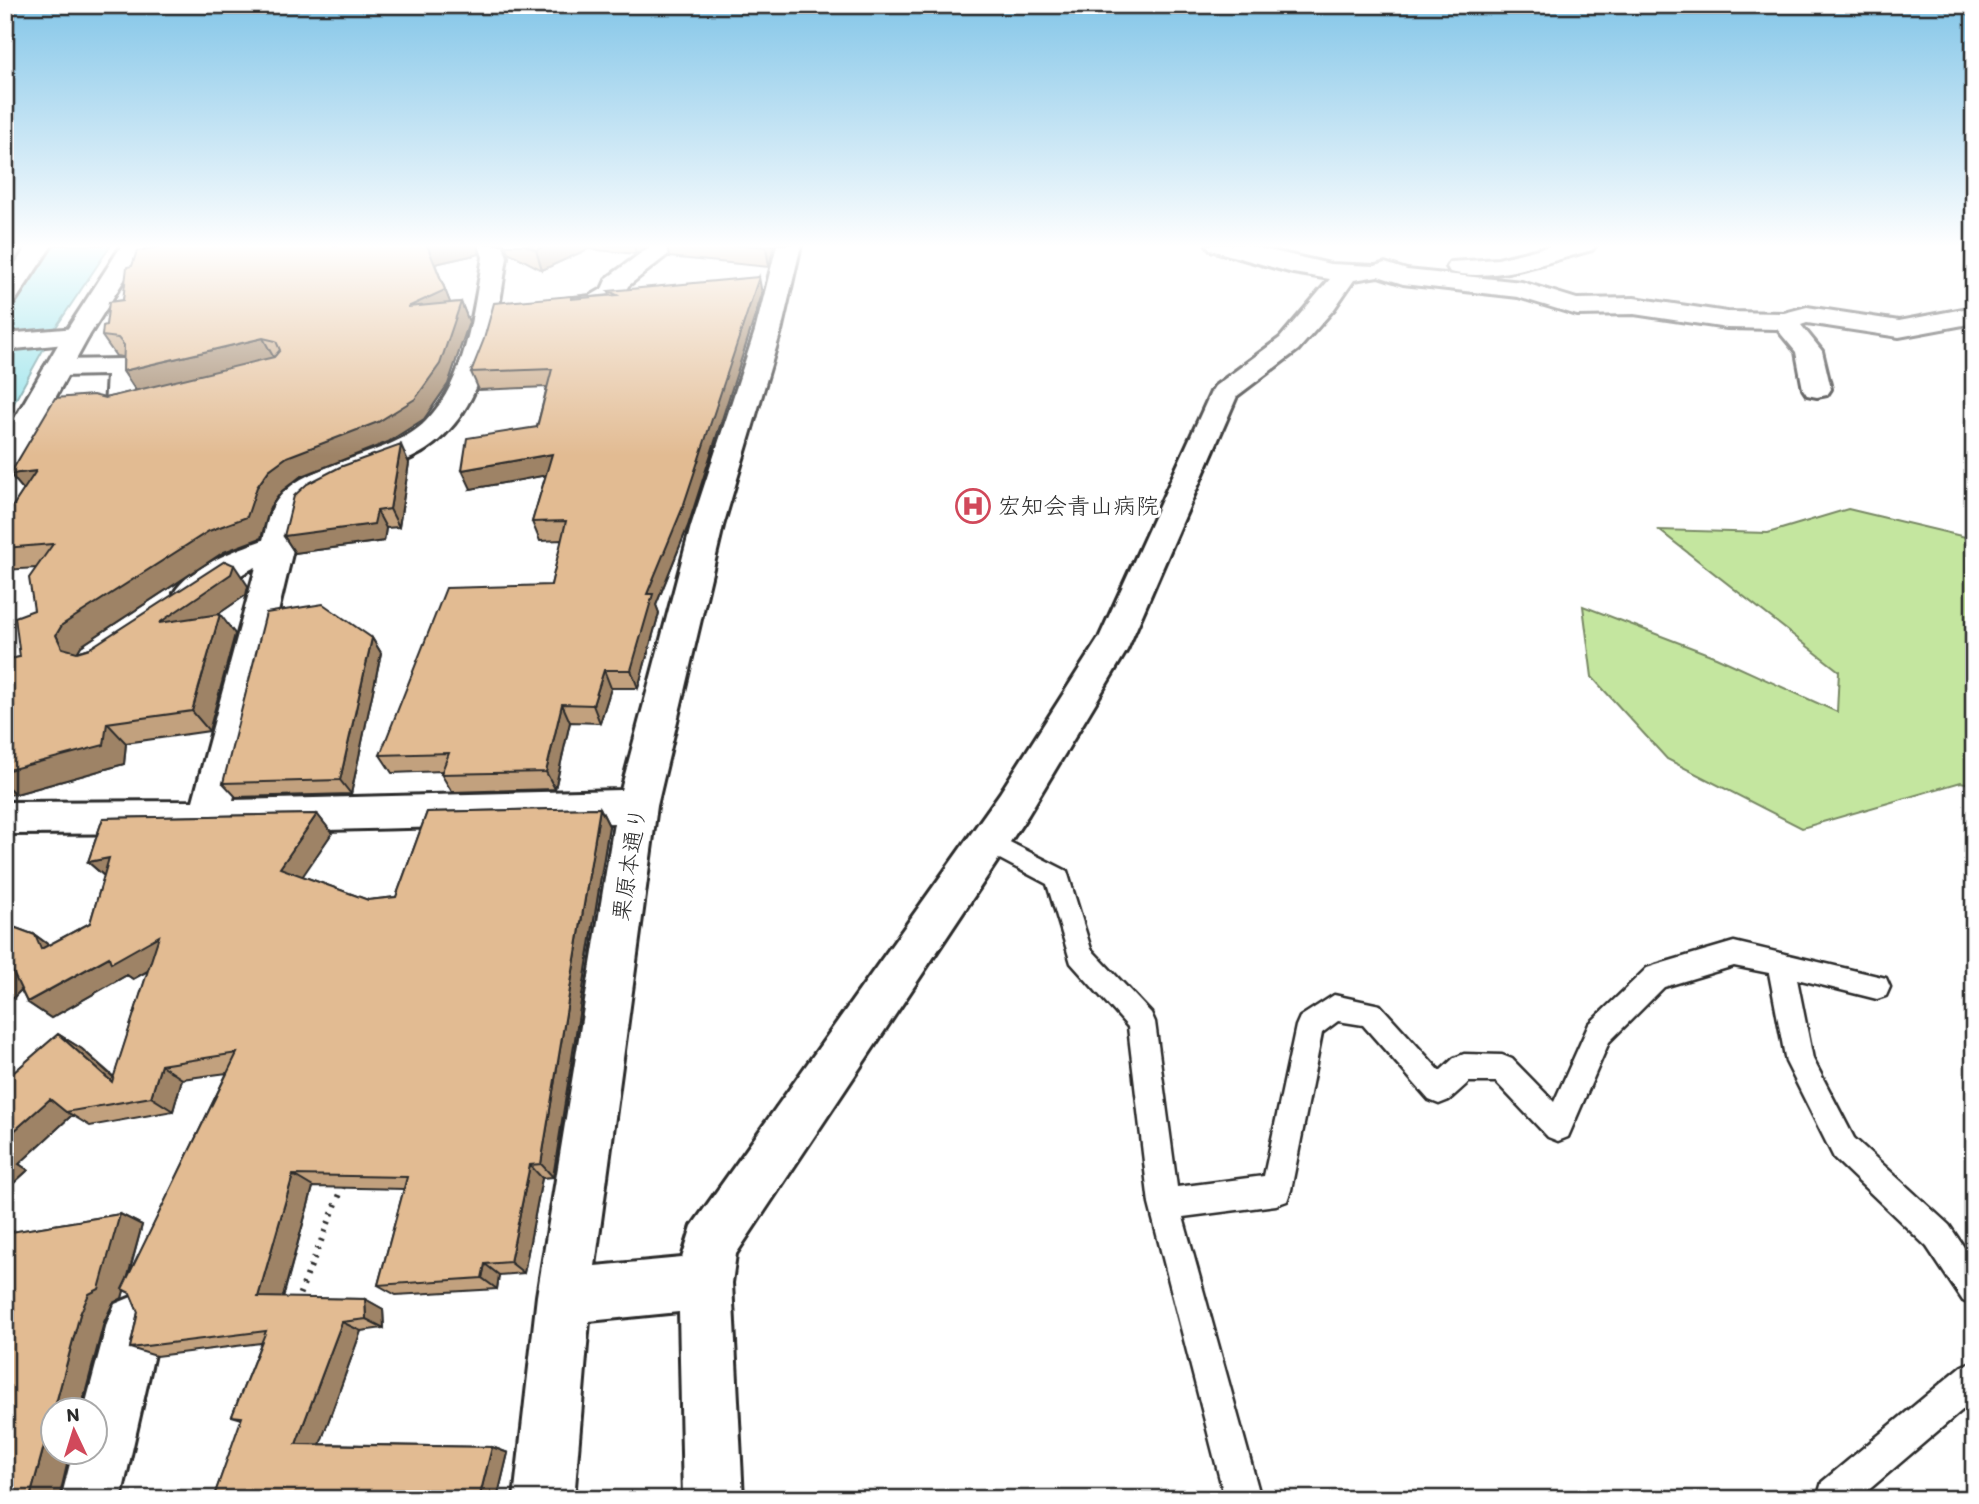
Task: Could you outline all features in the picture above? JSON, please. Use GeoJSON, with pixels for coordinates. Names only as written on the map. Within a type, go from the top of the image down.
{"type":"FeatureCollection","features":[{"type":"Feature","properties":{"kind":"main road"},"geometry":{"type":"LineString","coordinates":[[5,463],[58,368],[67,337],[85,315]]}},
{"type":"Feature","properties":{"kind":"main road"},"geometry":{"type":"LineString","coordinates":[[209,817],[287,510],[296,498],[317,484],[415,446],[456,405],[482,336],[504,315]]}},
{"type":"Feature","properties":{"kind":"main road","name":"栗原本通り"},"geometry":{"type":"LineString","coordinates":[[544,1499],[564,1296],[637,806],[707,526],[772,315]]}},
{"type":"Feature","properties":{"kind":"main road"},"geometry":{"type":"LineString","coordinates":[[713,1499],[705,1283],[711,1245],[988,841],[1115,641],[1225,392],[1289,344],[1315,315]]}},
{"type":"Feature","properties":{"kind":"main road"},"geometry":{"type":"LineString","coordinates":[[1695,315],[1727,320],[1784,321],[1806,315]]}},
{"type":"Feature","properties":{"kind":"main road"},"geometry":{"type":"LineString","coordinates":[[1808,315],[1899,329],[1973,315]]}},
{"type":"Feature","properties":{"kind":"main road"},"geometry":{"type":"LineString","coordinates":[[1784,321],[1809,351],[1817,389]]}},
{"type":"Feature","properties":{"kind":"main road"},"geometry":{"type":"LineString","coordinates":[[1936,322],[1947,328],[1974,333]]}},
{"type":"Feature","properties":{"kind":"main road"},"geometry":{"type":"LineString","coordinates":[[5,342],[67,337]]}},
{"type":"Feature","properties":{"kind":"main road"},"geometry":{"type":"LineString","coordinates":[[58,368],[121,367],[119,407],[184,391]]}},
{"type":"Feature","properties":{"kind":"main road"},"geometry":{"type":"LineString","coordinates":[[160,613],[237,562],[278,546]]}},
{"type":"Feature","properties":{"kind":"main road"},"geometry":{"type":"LineString","coordinates":[[5,818],[209,817],[637,806]]}},
{"type":"Feature","properties":{"kind":"main road"},"geometry":{"type":"LineString","coordinates":[[564,1296],[705,1283]]}},
{"type":"Feature","properties":{"kind":"main road"},"geometry":{"type":"LineString","coordinates":[[91,1499],[134,1323]]}},
{"type":"Feature","properties":{"kind":"lane"},"geometry":{"type":"LineString","coordinates":[[988,841],[1058,878],[1080,955],[1141,1023],[1164,1204],[1206,1367],[1244,1499]]}},
{"type":"Feature","properties":{"kind":"lane"},"geometry":{"type":"LineString","coordinates":[[1164,1204],[1276,1190],[1310,1026],[1334,1007],[1370,1014],[1439,1090],[1464,1068],[1502,1069],[1558,1127],[1599,1033],[1656,977],[1734,954],[1780,962],[1877,987]]}},
{"type":"Feature","properties":{"kind":"lane"},"geometry":{"type":"LineString","coordinates":[[1780,962],[1800,1062],[1844,1148],[1938,1236],[1974,1290]]}},
{"type":"Feature","properties":{"kind":"lane"},"geometry":{"type":"LineString","coordinates":[[1835,1499],[1835,1496],[1974,1378]]}},
{"type":"Feature","properties":{"kind":"path"},"geometry":{"type":"LineString","coordinates":[[294,1307],[346,1180]]}},
{"type":"Feature","properties":{"kind":"green space"},"geometry":{"type":"Polygon","coordinates":[[[1848,509],[1974,539],[1974,785],[1961,782],[1802,828],[1667,759],[1592,677],[1583,606],[1716,657],[1837,712],[1839,671],[1659,530],[1768,533],[1848,509]]]}},
{"type":"Feature","properties":{"kind":"water"},"geometry":{"type":"Polygon","coordinates":[[[5,315],[64,315],[54,330],[5,419],[5,315]]]}},
{"type":"Feature","properties":{"kind":"building"},"geometry":{"type":"Polygon","coordinates":[[[107,315],[457,315],[440,364],[415,399],[378,422],[287,457],[269,470],[257,487],[247,517],[209,531],[62,625],[56,635],[62,648],[77,652],[90,648],[225,561],[234,565],[231,574],[159,623],[220,614],[192,711],[107,723],[104,745],[5,771],[5,660],[20,657],[15,617],[34,610],[29,578],[53,544],[5,548],[5,518],[36,471],[10,474],[55,398],[93,395],[105,398],[274,357],[280,350],[276,341],[263,338],[123,371],[124,345],[118,338],[102,336],[103,326],[106,325],[107,315]]]}},
{"type":"Feature","properties":{"kind":"building"},"geometry":{"type":"Polygon","coordinates":[[[491,315],[746,315],[683,507],[647,594],[653,594],[631,670],[604,670],[593,705],[562,704],[546,772],[441,774],[449,753],[380,755],[446,588],[551,585],[566,521],[532,522],[552,454],[462,470],[467,438],[537,427],[552,369],[471,372],[491,315]]]}},
{"type":"Feature","properties":{"kind":"building"},"geometry":{"type":"Polygon","coordinates":[[[401,445],[390,509],[377,511],[374,524],[284,536],[294,496],[307,484],[340,467],[401,445]]]}},
{"type":"Feature","properties":{"kind":"building"},"geometry":{"type":"Polygon","coordinates":[[[323,604],[372,638],[340,780],[223,783],[266,613],[323,604]]]}},
{"type":"Feature","properties":{"kind":"building"},"geometry":{"type":"Polygon","coordinates":[[[600,808],[541,1164],[530,1165],[510,1262],[485,1264],[482,1278],[378,1285],[407,1177],[293,1175],[258,1297],[365,1299],[366,1319],[342,1322],[296,1444],[492,1447],[479,1499],[213,1499],[242,1417],[232,1416],[266,1331],[130,1348],[138,1312],[130,1293],[122,1289],[237,1053],[161,1065],[151,1097],[66,1112],[50,1099],[5,1139],[5,1080],[58,1034],[112,1082],[159,936],[111,963],[109,957],[27,1002],[8,962],[5,965],[5,924],[35,935],[41,949],[90,923],[109,858],[88,862],[103,818],[317,814],[280,868],[368,900],[396,897],[427,812],[600,808]]]}},
{"type":"Feature","properties":{"kind":"building"},"geometry":{"type":"Polygon","coordinates":[[[120,1214],[99,1289],[89,1294],[80,1314],[58,1396],[38,1396],[39,1466],[31,1494],[33,1498],[48,1499],[5,1499],[5,1233],[120,1214]]]}},
{"type":"Feature","properties":{"kind":"place","name":"宏知会青山病院"},"geometry":{"type":"Point","coordinates":[973,506]}}]}
